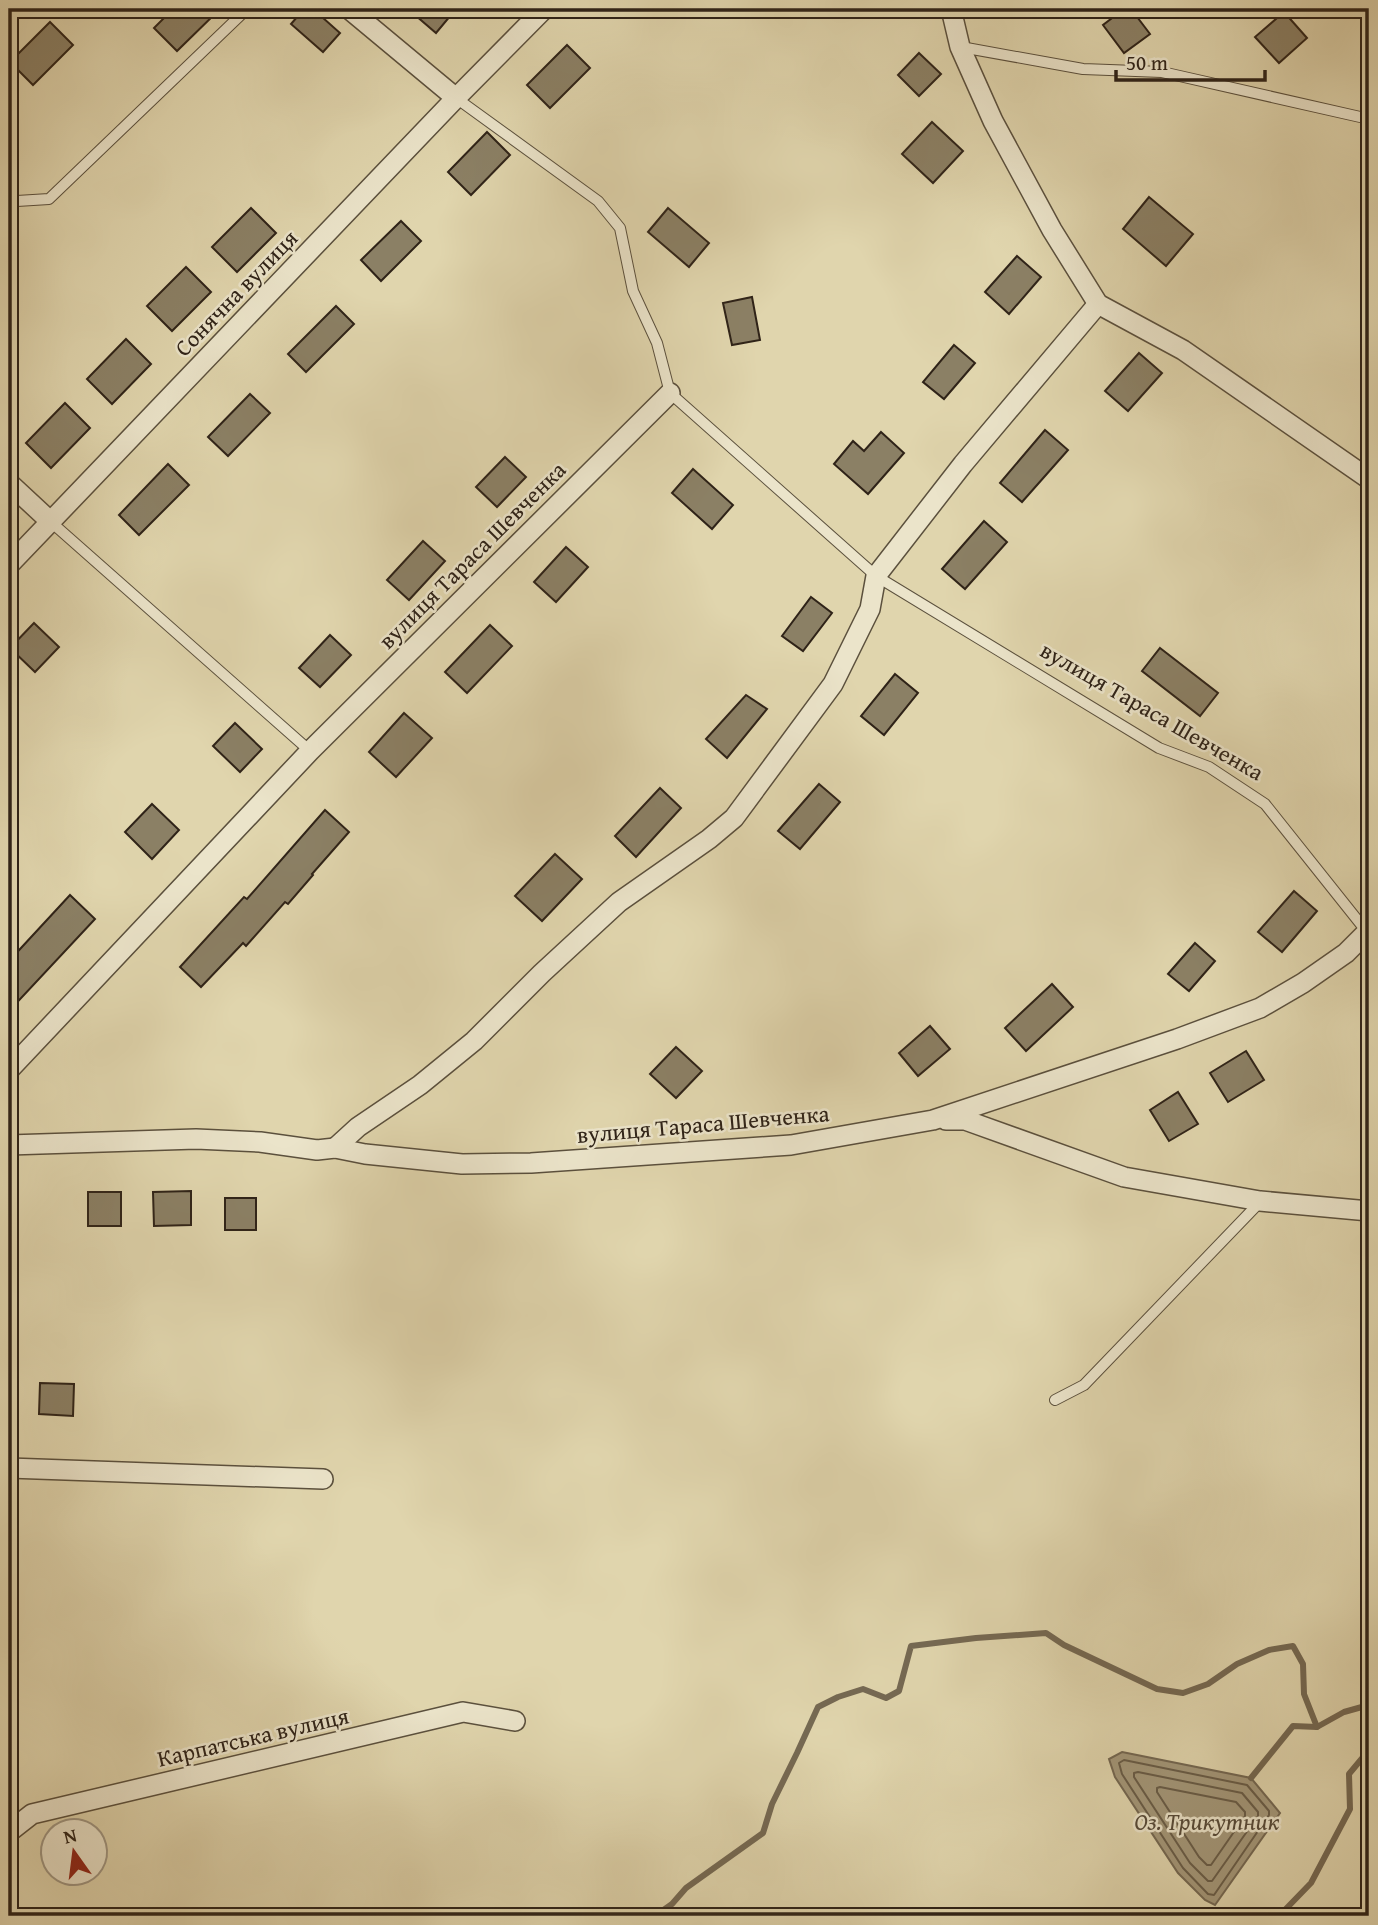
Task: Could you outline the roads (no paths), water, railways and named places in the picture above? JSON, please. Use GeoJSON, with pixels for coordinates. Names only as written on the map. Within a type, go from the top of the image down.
{"type":"FeatureCollection","features":[{"type":"Feature","properties":{"kind":"street"},"geometry":{"type":"LineString","coordinates":[[349,9],[456,98]]}},
{"type":"Feature","properties":{"kind":"street","name":"Сонячна вулиця"},"geometry":{"type":"LineString","coordinates":[[9,565],[544,9]]}},
{"type":"Feature","properties":{"kind":"street"},"geometry":{"type":"LineString","coordinates":[[951,9],[960,47],[993,121],[1052,230],[1098,304],[1183,350],[1369,479]]}},
{"type":"Feature","properties":{"kind":"street"},"geometry":{"type":"LineString","coordinates":[[335,1148],[358,1127],[419,1085],[474,1041],[619,902],[709,839],[734,818],[833,684],[870,608],[876,576],[963,464],[1098,304]]}},
{"type":"Feature","properties":{"kind":"street","name":"вулиця Тараса Шевченка"},"geometry":{"type":"LineString","coordinates":[[9,1070],[310,751],[670,393]]}},
{"type":"Feature","properties":{"kind":"street"},"geometry":{"type":"LineString","coordinates":[[9,483],[51,522]]}},
{"type":"Feature","properties":{"kind":"street","name":"вулиця Тараса Шевченка"},"geometry":{"type":"LineString","coordinates":[[9,1145],[196,1139],[260,1142],[317,1150],[335,1148],[365,1154],[462,1164],[531,1163],[791,1145],[933,1120],[1177,1039],[1260,1008],[1303,983],[1346,953],[1368,931]]}},
{"type":"Feature","properties":{"kind":"street"},"geometry":{"type":"LineString","coordinates":[[933,1120],[965,1119],[1124,1177],[1260,1201],[1369,1211]]}},
{"type":"Feature","properties":{"kind":"street"},"geometry":{"type":"LineString","coordinates":[[9,1468],[323,1479]]}},
{"type":"Feature","properties":{"kind":"street","name":"Карпатська вулиця"},"geometry":{"type":"LineString","coordinates":[[9,1832],[32,1814],[463,1712],[515,1721]]}},
{"type":"Feature","properties":{"kind":"lane"},"geometry":{"type":"LineString","coordinates":[[9,194],[17,201],[50,199],[247,9]]}},
{"type":"Feature","properties":{"kind":"lane"},"geometry":{"type":"LineString","coordinates":[[960,47],[1083,69],[1162,72],[1369,119]]}},
{"type":"Feature","properties":{"kind":"lane"},"geometry":{"type":"LineString","coordinates":[[456,98],[598,201],[620,228],[633,291],[657,343],[670,393]]}},
{"type":"Feature","properties":{"kind":"lane","name":"вулиця Тараса Шевченка"},"geometry":{"type":"LineString","coordinates":[[670,393],[876,576],[1159,748],[1209,767],[1265,804],[1368,931]]}},
{"type":"Feature","properties":{"kind":"lane"},"geometry":{"type":"LineString","coordinates":[[51,522],[310,751]]}},
{"type":"Feature","properties":{"kind":"lane"},"geometry":{"type":"LineString","coordinates":[[1055,1400],[1084,1385],[1260,1201]]}},
{"type":"Feature","properties":{"kind":"water","name":"Оз. Трикутник"},"geometry":{"type":"Polygon","coordinates":[[[1122,1752],[1251,1778],[1280,1813],[1215,1905],[1205,1900],[1178,1873],[1115,1777],[1109,1759],[1122,1752]]]}},
{"type":"Feature","properties":{"kind":"waterway"},"geometry":{"type":"LineString","coordinates":[[655,1916],[672,1904],[686,1888],[763,1833],[772,1804],[818,1707],[863,1689],[886,1698],[899,1691],[911,1646],[1046,1633],[1064,1645],[1157,1689],[1183,1693],[1208,1684],[1237,1664],[1269,1650],[1293,1646],[1303,1664],[1304,1694],[1317,1727]]}},
{"type":"Feature","properties":{"kind":"waterway"},"geometry":{"type":"LineString","coordinates":[[1251,1778],[1293,1726],[1317,1727],[1344,1712],[1369,1705]]}},
{"type":"Feature","properties":{"kind":"waterway"},"geometry":{"type":"LineString","coordinates":[[1279,1916],[1311,1883],[1350,1809],[1349,1774],[1369,1750]]}}]}
